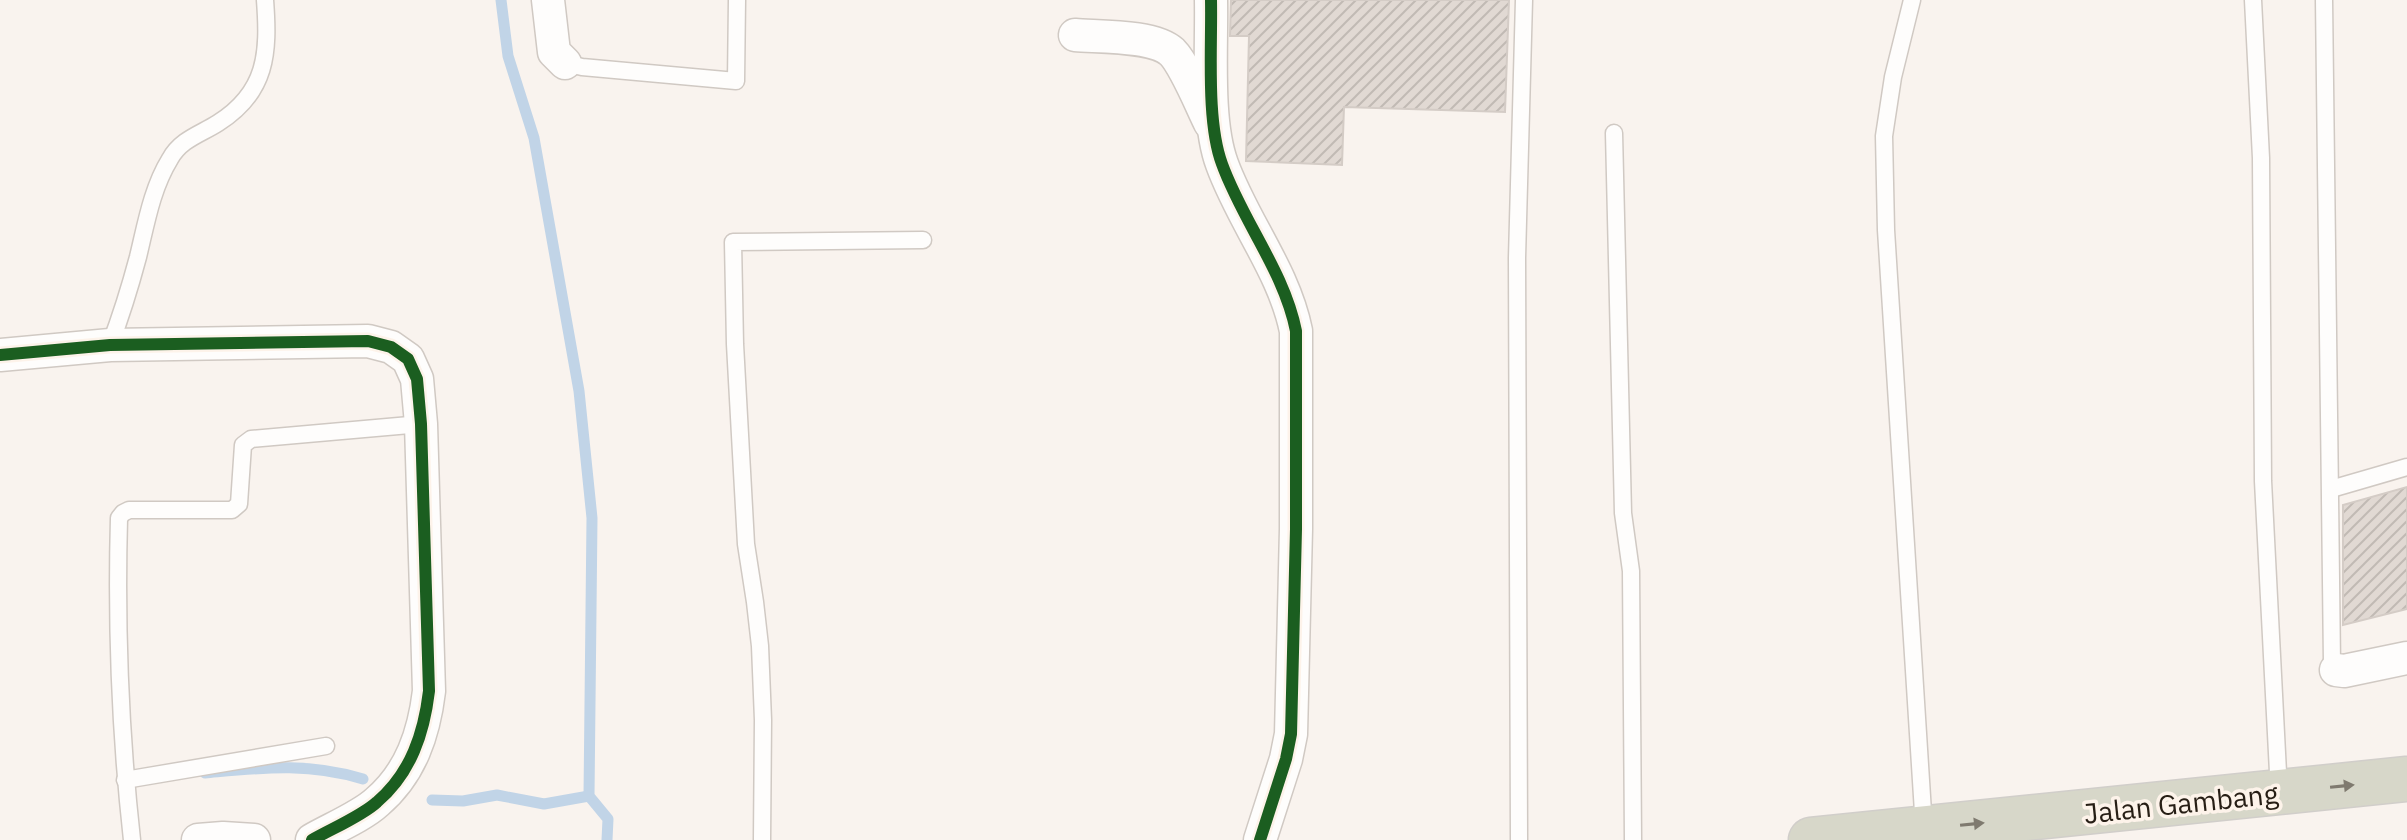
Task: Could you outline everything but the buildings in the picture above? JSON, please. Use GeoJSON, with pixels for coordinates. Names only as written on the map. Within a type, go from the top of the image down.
{"type":"FeatureCollection","features":[{"type":"Feature","properties":{"kind":"highway","name":"Jalan Gambang"},"geometry":{"type":"LineString","coordinates":[[1811,840],[2407,779]]}},
{"type":"Feature","properties":{"kind":"street"},"geometry":{"type":"LineString","coordinates":[[548,0],[554,52],[565,63]]}},
{"type":"Feature","properties":{"kind":"street"},"geometry":{"type":"LineString","coordinates":[[1211,0],[1213,129],[1220,160],[1234,195],[1281,282],[1291,306],[1296,331],[1296,543],[1291,734],[1260,840]]}},
{"type":"Feature","properties":{"kind":"street"},"geometry":{"type":"LineString","coordinates":[[1075,35],[1158,44],[1171,52],[1181,65],[1213,129]]}},
{"type":"Feature","properties":{"kind":"street"},"geometry":{"type":"LineString","coordinates":[[0,355],[110,345],[368,341],[391,347],[408,359],[417,379],[421,424],[429,691],[425,723],[418,746],[404,771],[377,803],[312,840]]}},
{"type":"Feature","properties":{"kind":"street"},"geometry":{"type":"LineString","coordinates":[[2336,670],[2407,658]]}},
{"type":"Feature","properties":{"kind":"lane"},"geometry":{"type":"LineString","coordinates":[[110,345],[127,297],[158,182],[171,157],[184,141],[219,123],[243,104],[261,76],[267,32],[265,0]]}},
{"type":"Feature","properties":{"kind":"lane"},"geometry":{"type":"LineString","coordinates":[[565,63],[736,81],[737,0]]}},
{"type":"Feature","properties":{"kind":"lane"},"geometry":{"type":"LineString","coordinates":[[1519,840],[1517,258],[1524,0]]}},
{"type":"Feature","properties":{"kind":"lane"},"geometry":{"type":"LineString","coordinates":[[1912,0],[1893,77],[1884,151],[1886,230],[1924,829]]}},
{"type":"Feature","properties":{"kind":"lane"},"geometry":{"type":"LineString","coordinates":[[2253,0],[2261,158],[2263,481],[2279,793]]}},
{"type":"Feature","properties":{"kind":"lane"},"geometry":{"type":"LineString","coordinates":[[2324,0],[2332,663],[2336,670]]}},
{"type":"Feature","properties":{"kind":"lane"},"geometry":{"type":"LineString","coordinates":[[1614,133],[1623,513],[1631,571],[1633,840]]}},
{"type":"Feature","properties":{"kind":"lane"},"geometry":{"type":"LineString","coordinates":[[762,840],[760,646],[746,544],[733,242],[923,240]]}},
{"type":"Feature","properties":{"kind":"lane"},"geometry":{"type":"LineString","coordinates":[[132,840],[118,673],[119,518],[129,510],[237,508],[243,445],[251,439],[421,424]]}},
{"type":"Feature","properties":{"kind":"lane"},"geometry":{"type":"LineString","coordinates":[[2331,489],[2407,467]]}},
{"type":"Feature","properties":{"kind":"lane"},"geometry":{"type":"LineString","coordinates":[[125,780],[326,746]]}},
{"type":"Feature","properties":{"kind":"waterway"},"geometry":{"type":"LineString","coordinates":[[501,0],[508,56],[534,138],[579,391],[592,518],[589,796],[608,819],[607,840]]}},
{"type":"Feature","properties":{"kind":"waterway"},"geometry":{"type":"LineString","coordinates":[[205,773],[303,768],[363,779]]}},
{"type":"Feature","properties":{"kind":"waterway"},"geometry":{"type":"LineString","coordinates":[[432,800],[463,801],[497,795],[544,804],[589,796]]}},
{"type":"Feature","properties":{"kind":"cycle path"},"geometry":{"type":"LineString","coordinates":[[1211,0],[1212,106],[1217,147],[1231,185],[1273,267],[1296,331],[1296,529],[1291,734],[1260,840]]}},
{"type":"Feature","properties":{"kind":"cycle path"},"geometry":{"type":"LineString","coordinates":[[0,355],[110,345],[368,341],[391,347],[408,359],[417,379],[421,424],[427,707],[414,751],[389,791],[363,812],[312,840]]}}]}
